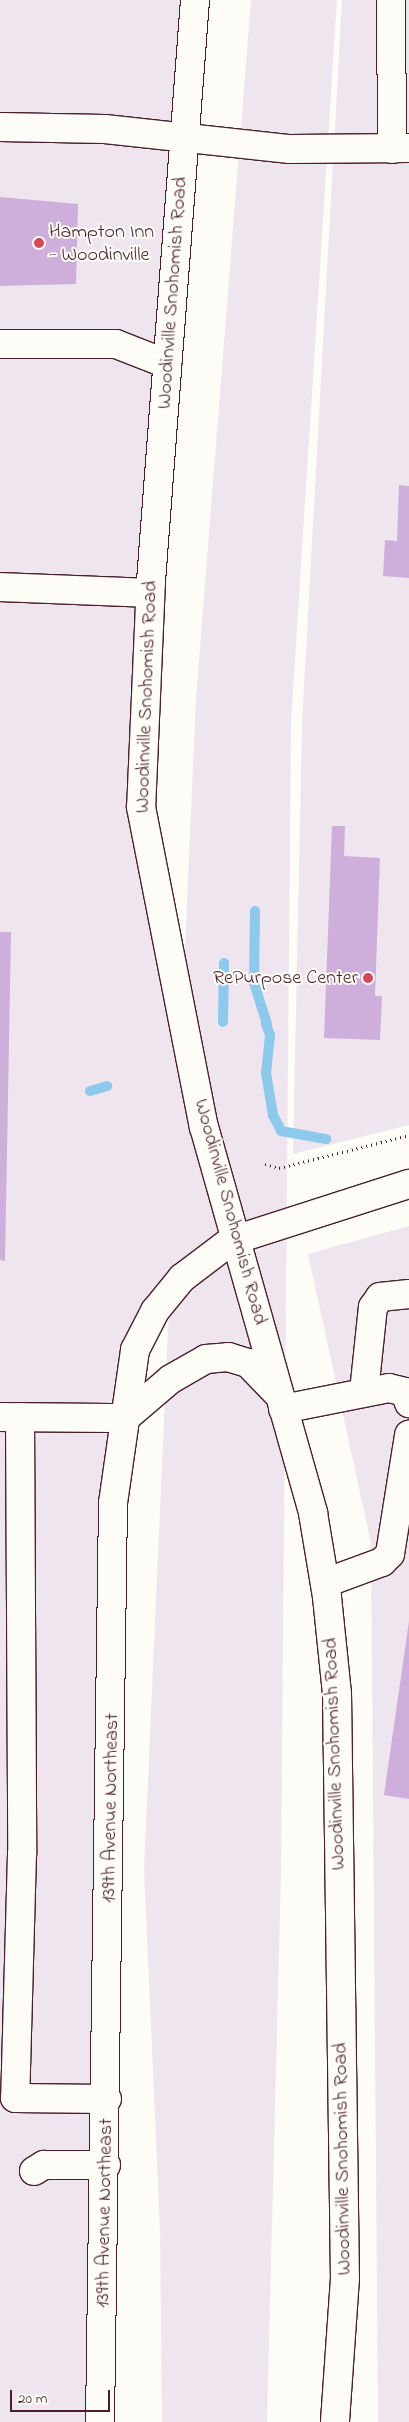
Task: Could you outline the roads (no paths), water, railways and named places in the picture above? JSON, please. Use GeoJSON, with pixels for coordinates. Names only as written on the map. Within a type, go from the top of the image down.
{"type":"FeatureCollection","features":[{"type":"Feature","properties":{"kind":"main road","name":"Woodinville Snohomish Road"},"geometry":{"type":"LineString","coordinates":[[195,0],[150,593],[141,807],[204,1127],[237,1238],[313,1513],[325,1583],[337,1692],[344,2278],[335,2422]]}},
{"type":"Feature","properties":{"kind":"main road"},"geometry":{"type":"LineString","coordinates":[[0,127],[105,129],[290,149],[400,149],[392,0]]}},
{"type":"Feature","properties":{"kind":"main road"},"geometry":{"type":"LineString","coordinates":[[0,344],[116,344],[167,364]]}},
{"type":"Feature","properties":{"kind":"main road"},"geometry":{"type":"LineString","coordinates":[[0,587],[150,593]]}},
{"type":"Feature","properties":{"kind":"main road","name":"139th Avenue Northeast"},"geometry":{"type":"LineString","coordinates":[[100,2422],[107,2099],[113,1503],[135,1350],[155,1311],[182,1278],[237,1238],[409,1184]]}},
{"type":"Feature","properties":{"kind":"main road"},"geometry":{"type":"LineString","coordinates":[[364,1392],[373,1307],[380,1297],[409,1294]]}},
{"type":"Feature","properties":{"kind":"main road"},"geometry":{"type":"LineString","coordinates":[[107,2099],[8,2098],[22,1854],[10,1417],[126,1418],[171,1379],[206,1359],[228,1357],[248,1363],[282,1403],[389,1388],[405,1392],[409,1403]]}},
{"type":"Feature","properties":{"kind":"main road"},"geometry":{"type":"LineString","coordinates":[[325,1583],[382,1562],[390,1554],[409,1435]]}},
{"type":"Feature","properties":{"kind":"main road"},"geometry":{"type":"LineString","coordinates":[[34,2171],[44,2165],[106,2165]]}},
{"type":"Feature","properties":{"kind":"waterway"},"geometry":{"type":"LineString","coordinates":[[255,911],[254,983],[267,1024]]}},
{"type":"Feature","properties":{"kind":"waterway"},"geometry":{"type":"LineString","coordinates":[[223,1022],[224,963]]}},
{"type":"Feature","properties":{"kind":"waterway"},"geometry":{"type":"LineString","coordinates":[[266,1024],[270,1035],[266,1073],[273,1115],[281,1131],[326,1139]]}},
{"type":"Feature","properties":{"kind":"waterway"},"geometry":{"type":"LineString","coordinates":[[90,1091],[107,1086]]}},
{"type":"Feature","properties":{"kind":"place","name":"Hampton Inn - Woodinville"},"geometry":{"type":"Point","coordinates":[39,243]}},
{"type":"Feature","properties":{"kind":"place","name":"RePurpose Center"},"geometry":{"type":"Point","coordinates":[368,978]}}]}
